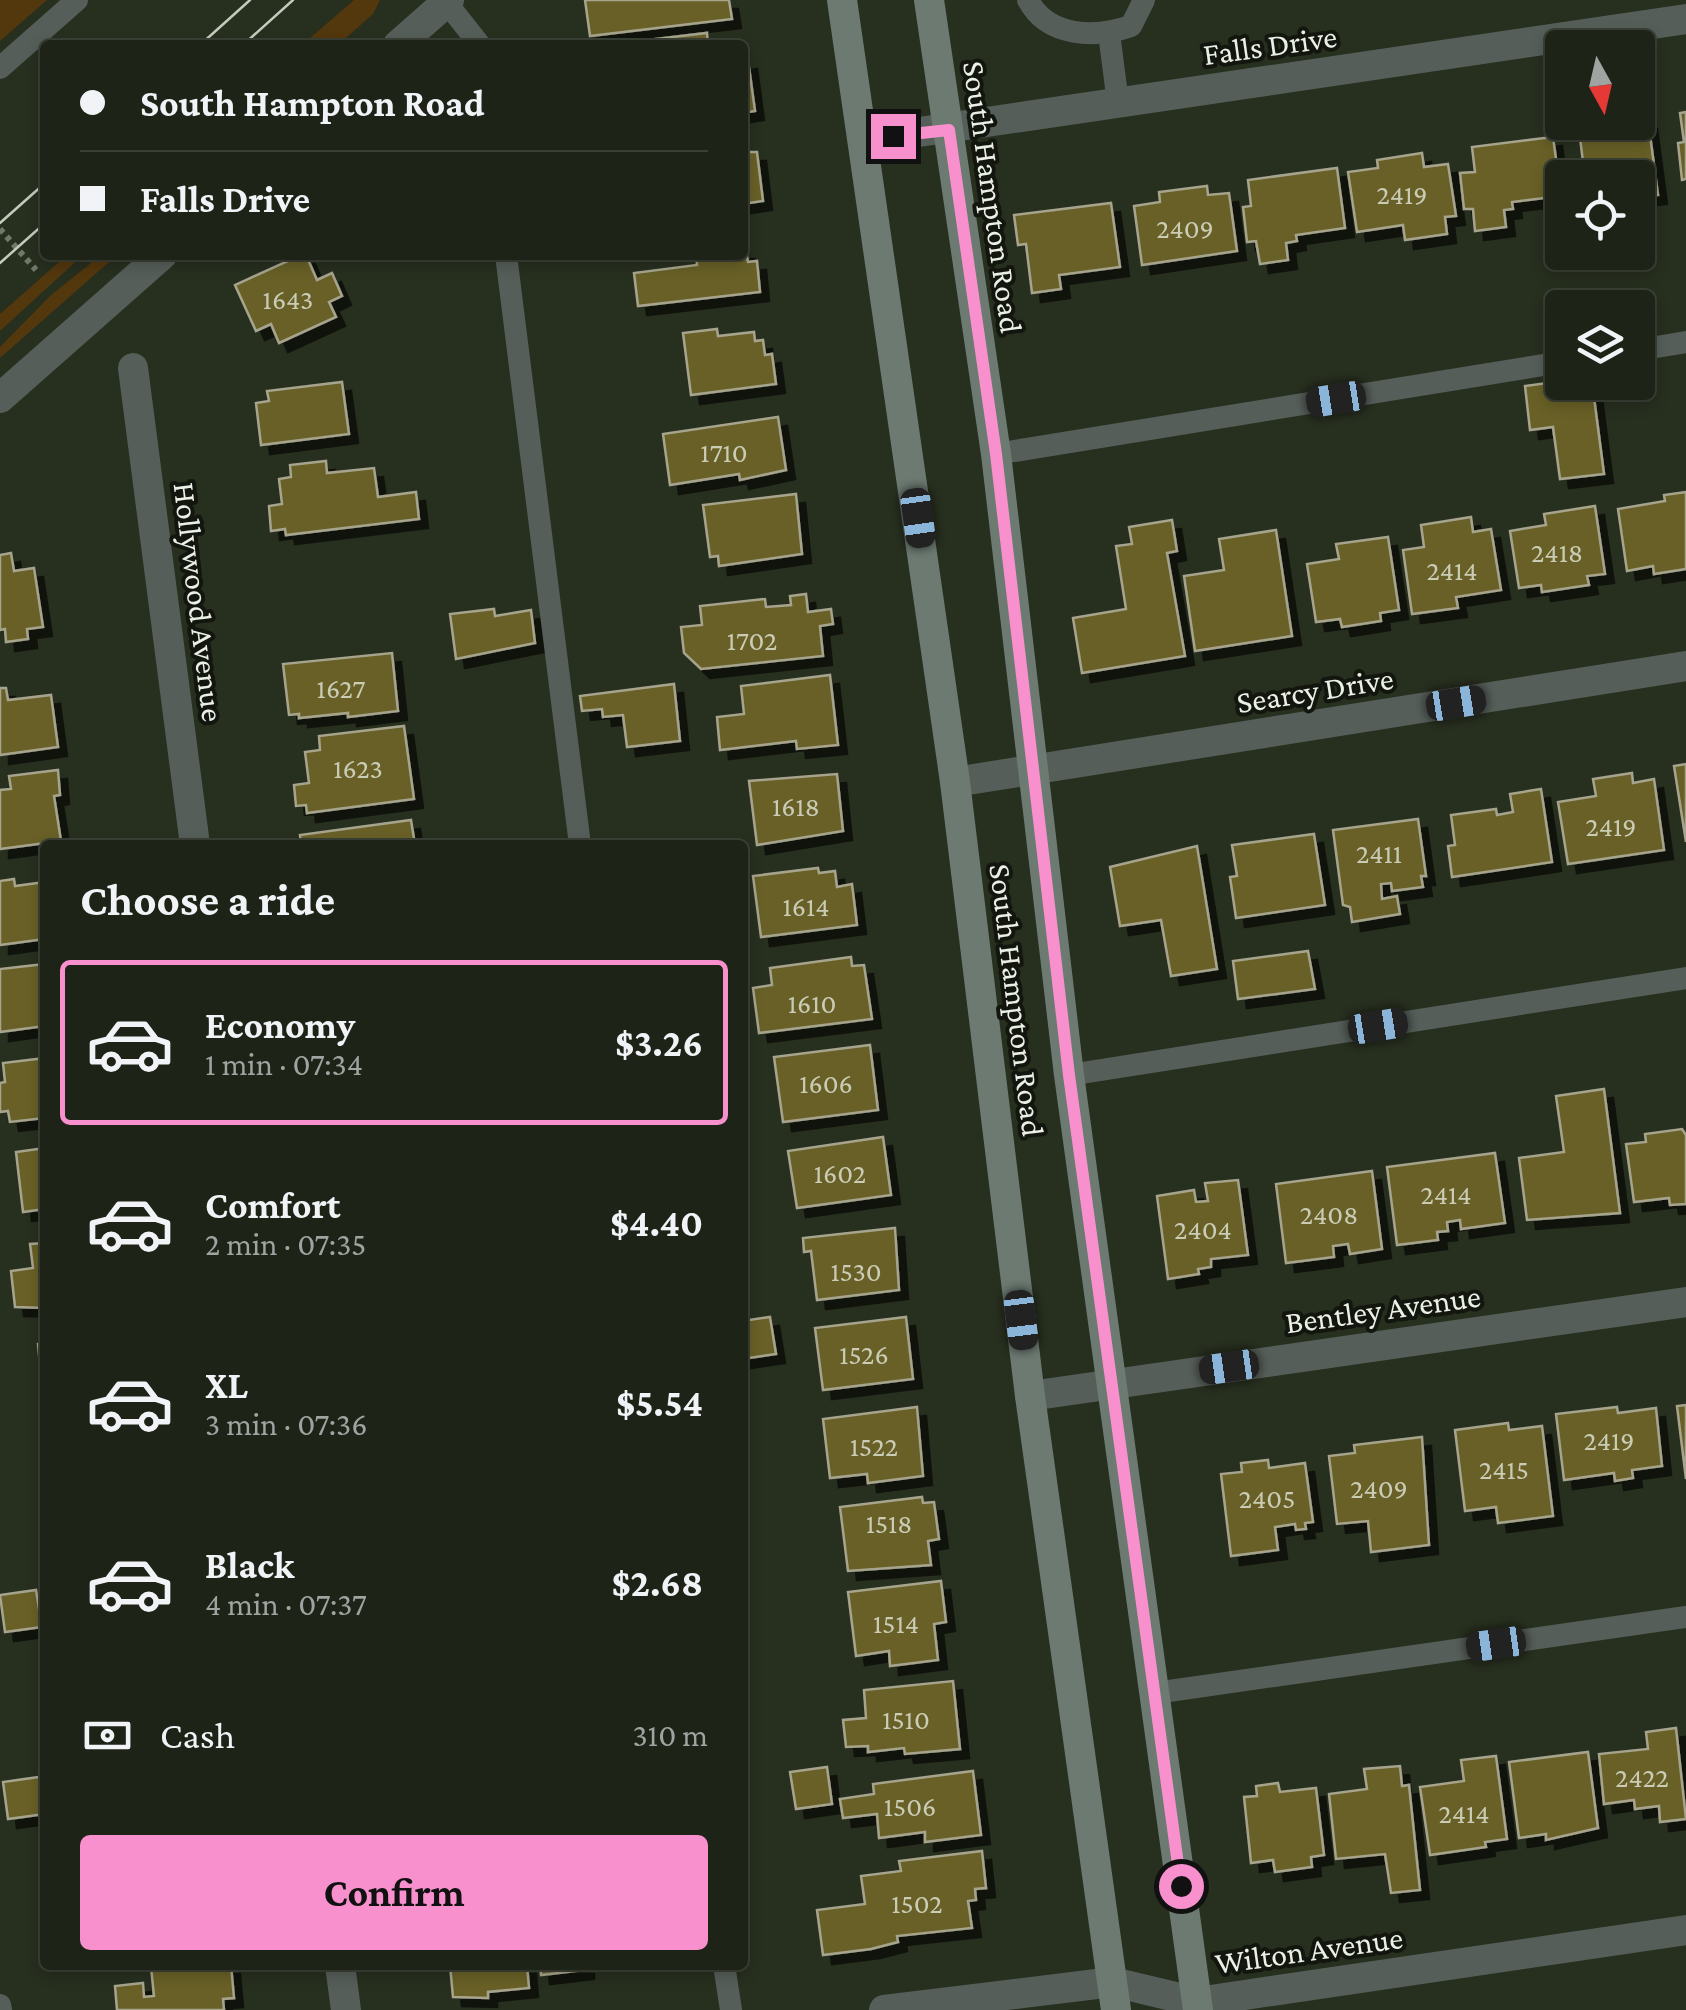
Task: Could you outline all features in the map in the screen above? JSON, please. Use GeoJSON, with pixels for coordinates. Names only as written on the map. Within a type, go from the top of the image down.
{"type":"FeatureCollection","features":[{"type":"Feature","properties":{"kind":"main road","name":"South Hampton Road"},"geometry":{"type":"LineString","coordinates":[[842,0],[955,782],[1030,1396],[1114,1996]]}},
{"type":"Feature","properties":{"kind":"main road","name":"South Hampton Road"},"geometry":{"type":"LineString","coordinates":[[928,0],[996,454],[1069,1075],[1115,1383],[1197,2006]]}},
{"type":"Feature","properties":{"kind":"street"},"geometry":{"type":"LineString","coordinates":[[404,40],[448,1]]}},
{"type":"Feature","properties":{"kind":"street","name":"Falls Drive"},"geometry":{"type":"LineString","coordinates":[[865,140],[1686,19]]}},
{"type":"Feature","properties":{"kind":"street"},"geometry":{"type":"LineString","coordinates":[[0,398],[156,260]]}},
{"type":"Feature","properties":{"kind":"street","name":"Hollywood Avenue"},"geometry":{"type":"LineString","coordinates":[[133,368],[194,840]]}},
{"type":"Feature","properties":{"kind":"street","name":"Searcy Drive"},"geometry":{"type":"LineString","coordinates":[[955,782],[1686,666]]}},
{"type":"Feature","properties":{"kind":"street","name":"Bentley Avenue"},"geometry":{"type":"LineString","coordinates":[[1030,1396],[1686,1302]]}},
{"type":"Feature","properties":{"kind":"street","name":"Wilton Avenue"},"geometry":{"type":"LineString","coordinates":[[884,2010],[1114,1996],[1197,2006],[1686,1930]]}},
{"type":"Feature","properties":{"kind":"street"},"geometry":{"type":"LineString","coordinates":[[341,1970],[346,2010]]}},
{"type":"Feature","properties":{"kind":"lane"},"geometry":{"type":"LineString","coordinates":[[0,68],[77,0]]}},
{"type":"Feature","properties":{"kind":"lane"},"geometry":{"type":"LineString","coordinates":[[1028,0],[1047,22],[1087,34],[1131,26],[1144,0]]}},
{"type":"Feature","properties":{"kind":"lane"},"geometry":{"type":"LineString","coordinates":[[448,1],[476,40]]}},
{"type":"Feature","properties":{"kind":"lane"},"geometry":{"type":"LineString","coordinates":[[1109,33],[1118,103]]}},
{"type":"Feature","properties":{"kind":"lane"},"geometry":{"type":"LineString","coordinates":[[507,260],[579,840]]}},
{"type":"Feature","properties":{"kind":"lane"},"geometry":{"type":"LineString","coordinates":[[1655,347],[1686,342]]}},
{"type":"Feature","properties":{"kind":"lane"},"geometry":{"type":"LineString","coordinates":[[996,454],[1545,365]]}},
{"type":"Feature","properties":{"kind":"lane"},"geometry":{"type":"LineString","coordinates":[[1069,1075],[1686,978]]}},
{"type":"Feature","properties":{"kind":"lane"},"geometry":{"type":"LineString","coordinates":[[1155,1693],[1686,1617]]}},
{"type":"Feature","properties":{"kind":"lane"},"geometry":{"type":"LineString","coordinates":[[725,1970],[731,2010]]}},
{"type":"Feature","properties":{"kind":"path"},"geometry":{"type":"LineString","coordinates":[[0,230],[36,270]]}},
{"type":"Feature","properties":{"kind":"shaded area"},"geometry":{"type":"Polygon","coordinates":[[[0,0],[47,0],[0,41],[0,0]]]}},
{"type":"Feature","properties":{"kind":"shaded area"},"geometry":{"type":"Polygon","coordinates":[[[354,0],[380,0],[373,14],[344,40],[308,40],[354,0]]]}},
{"type":"Feature","properties":{"kind":"shaded area"},"geometry":{"type":"Polygon","coordinates":[[[61,260],[78,260],[0,331],[0,314],[61,260]]]}},
{"type":"Feature","properties":{"kind":"shaded area"},"geometry":{"type":"Polygon","coordinates":[[[95,260],[111,260],[0,358],[0,347],[50,296],[95,260]]]}},
{"type":"Feature","properties":{"kind":"building"},"geometry":{"type":"Polygon","coordinates":[[[585,0],[729,0],[732,19],[590,36],[585,0]]]}},
{"type":"Feature","properties":{"kind":"building"},"geometry":{"type":"Polygon","coordinates":[[[707,33],[708,40],[647,40],[707,33]]]}},
{"type":"Feature","properties":{"kind":"building"},"geometry":{"type":"Polygon","coordinates":[[[748,60],[755,111],[748,112],[748,60]]]}},
{"type":"Feature","properties":{"kind":"building"},"geometry":{"type":"Polygon","coordinates":[[[1686,112],[1686,179],[1682,180],[1678,143],[1684,142],[1680,113],[1686,112]]]}},
{"type":"Feature","properties":{"kind":"building"},"geometry":{"type":"Polygon","coordinates":[[[1553,140],[1556,160],[1545,160],[1545,198],[1512,202],[1513,209],[1504,210],[1506,227],[1475,231],[1473,209],[1464,209],[1460,173],[1475,172],[1472,147],[1553,140]]]}},
{"type":"Feature","properties":{"kind":"building"},"geometry":{"type":"Polygon","coordinates":[[[1580,140],[1651,140],[1653,160],[1583,160],[1580,140]]]}},
{"type":"Feature","properties":{"kind":"building"},"geometry":{"type":"Polygon","coordinates":[[[748,152],[757,152],[763,201],[748,203],[748,152]]]}},
{"type":"Feature","properties":{"kind":"building"},"geometry":{"type":"Polygon","coordinates":[[[1422,153],[1424,167],[1448,164],[1456,216],[1445,217],[1447,234],[1405,240],[1403,225],[1357,232],[1348,172],[1378,168],[1377,160],[1422,153]]]}},
{"type":"Feature","properties":{"kind":"building"},"geometry":{"type":"Polygon","coordinates":[[[1337,168],[1345,228],[1296,235],[1297,241],[1286,243],[1288,260],[1260,264],[1256,241],[1247,242],[1243,207],[1251,206],[1248,180],[1337,168]]]}},
{"type":"Feature","properties":{"kind":"building"},"geometry":{"type":"Polygon","coordinates":[[[1207,186],[1208,195],[1229,193],[1237,251],[1142,265],[1134,206],[1160,202],[1159,192],[1207,186]]]}},
{"type":"Feature","properties":{"kind":"building"},"geometry":{"type":"Polygon","coordinates":[[[1111,203],[1120,267],[1059,275],[1061,289],[1032,293],[1026,244],[1018,245],[1014,215],[1111,203]]]}},
{"type":"Feature","properties":{"kind":"building"},"geometry":{"type":"Polygon","coordinates":[[[290,260],[308,260],[317,280],[332,273],[342,296],[329,302],[336,317],[279,343],[271,324],[256,331],[235,285],[290,260]]]}},
{"type":"Feature","properties":{"kind":"building"},"geometry":{"type":"Polygon","coordinates":[[[696,260],[757,261],[760,292],[638,306],[634,273],[697,265],[696,260]]]}},
{"type":"Feature","properties":{"kind":"building"},"geometry":{"type":"Polygon","coordinates":[[[717,329],[718,336],[754,332],[755,341],[763,340],[765,355],[772,354],[776,384],[691,395],[683,333],[717,329]]]}},
{"type":"Feature","properties":{"kind":"building"},"geometry":{"type":"Polygon","coordinates":[[[342,382],[349,434],[261,445],[256,403],[269,401],[267,391],[342,382]]]}},
{"type":"Feature","properties":{"kind":"building"},"geometry":{"type":"Polygon","coordinates":[[[1545,383],[1545,400],[1594,400],[1604,474],[1560,479],[1553,427],[1530,430],[1525,386],[1545,383]]]}},
{"type":"Feature","properties":{"kind":"building"},"geometry":{"type":"Polygon","coordinates":[[[778,417],[786,470],[740,480],[739,474],[670,485],[663,434],[778,417]]]}},
{"type":"Feature","properties":{"kind":"building"},"geometry":{"type":"Polygon","coordinates":[[[326,461],[327,473],[374,468],[378,497],[416,492],[419,519],[286,535],[285,529],[271,531],[269,506],[282,504],[279,479],[291,477],[290,465],[326,461]]]}},
{"type":"Feature","properties":{"kind":"building"},"geometry":{"type":"Polygon","coordinates":[[[1686,492],[1686,569],[1654,574],[1653,566],[1627,571],[1618,509],[1665,501],[1664,495],[1686,492]]]}},
{"type":"Feature","properties":{"kind":"building"},"geometry":{"type":"Polygon","coordinates":[[[796,494],[802,554],[719,566],[718,556],[710,557],[703,505],[796,494]]]}},
{"type":"Feature","properties":{"kind":"building"},"geometry":{"type":"Polygon","coordinates":[[[1595,506],[1605,574],[1587,576],[1589,585],[1542,592],[1541,585],[1519,588],[1510,531],[1546,525],[1544,514],[1595,506]]]}},
{"type":"Feature","properties":{"kind":"building"},"geometry":{"type":"Polygon","coordinates":[[[1471,517],[1473,532],[1491,529],[1501,590],[1456,597],[1458,608],[1412,614],[1403,550],[1424,547],[1421,525],[1471,517]]]}},
{"type":"Feature","properties":{"kind":"building"},"geometry":{"type":"Polygon","coordinates":[[[1172,520],[1177,551],[1167,553],[1185,656],[1082,673],[1073,618],[1126,609],[1116,546],[1132,544],[1129,527],[1172,520]]]}},
{"type":"Feature","properties":{"kind":"building"},"geometry":{"type":"Polygon","coordinates":[[[1276,530],[1292,636],[1195,651],[1184,576],[1224,570],[1219,539],[1276,530]]]}},
{"type":"Feature","properties":{"kind":"building"},"geometry":{"type":"Polygon","coordinates":[[[1388,537],[1399,610],[1380,613],[1381,621],[1342,627],[1340,619],[1316,622],[1307,564],[1339,559],[1336,544],[1388,537]]]}},
{"type":"Feature","properties":{"kind":"building"},"geometry":{"type":"Polygon","coordinates":[[[11,553],[14,571],[34,568],[43,627],[27,629],[28,639],[6,642],[5,629],[0,630],[0,555],[11,553]]]}},
{"type":"Feature","properties":{"kind":"building"},"geometry":{"type":"Polygon","coordinates":[[[806,594],[808,612],[831,609],[833,624],[820,626],[823,656],[701,669],[684,653],[681,627],[702,625],[700,606],[765,599],[766,607],[791,605],[790,596],[806,594]]]}},
{"type":"Feature","properties":{"kind":"building"},"geometry":{"type":"Polygon","coordinates":[[[494,609],[495,616],[531,610],[535,643],[456,659],[450,614],[494,609]]]}},
{"type":"Feature","properties":{"kind":"building"},"geometry":{"type":"Polygon","coordinates":[[[392,653],[398,711],[348,717],[348,713],[299,718],[299,714],[289,715],[283,664],[392,653]]]}},
{"type":"Feature","properties":{"kind":"building"},"geometry":{"type":"Polygon","coordinates":[[[830,675],[838,745],[797,749],[796,741],[720,750],[717,717],[744,714],[741,686],[830,675]]]}},
{"type":"Feature","properties":{"kind":"building"},"geometry":{"type":"Polygon","coordinates":[[[674,684],[680,741],[627,747],[623,715],[603,717],[602,709],[582,711],[580,696],[674,684]]]}},
{"type":"Feature","properties":{"kind":"building"},"geometry":{"type":"Polygon","coordinates":[[[0,688],[6,688],[8,700],[51,695],[58,747],[0,755],[0,688]]]}},
{"type":"Feature","properties":{"kind":"building"},"geometry":{"type":"Polygon","coordinates":[[[404,726],[414,799],[307,813],[306,805],[296,806],[294,785],[309,783],[305,752],[320,750],[319,736],[404,726]]]}},
{"type":"Feature","properties":{"kind":"building"},"geometry":{"type":"Polygon","coordinates":[[[1686,764],[1686,842],[1674,766],[1686,764]]]}},
{"type":"Feature","properties":{"kind":"building"},"geometry":{"type":"Polygon","coordinates":[[[58,770],[60,795],[54,796],[61,840],[40,840],[40,844],[0,849],[0,790],[11,789],[9,776],[58,770]]]}},
{"type":"Feature","properties":{"kind":"building"},"geometry":{"type":"Polygon","coordinates":[[[1632,773],[1633,783],[1654,779],[1664,850],[1568,864],[1558,802],[1596,796],[1593,779],[1632,773]]]}},
{"type":"Feature","properties":{"kind":"building"},"geometry":{"type":"Polygon","coordinates":[[[837,774],[843,831],[757,845],[749,781],[837,774]]]}},
{"type":"Feature","properties":{"kind":"building"},"geometry":{"type":"Polygon","coordinates":[[[1541,789],[1552,862],[1452,877],[1448,846],[1455,845],[1451,815],[1496,809],[1497,815],[1513,812],[1510,794],[1541,789]]]}},
{"type":"Feature","properties":{"kind":"building"},"geometry":{"type":"Polygon","coordinates":[[[1418,819],[1426,876],[1421,876],[1423,887],[1392,891],[1391,883],[1381,884],[1382,899],[1397,896],[1400,914],[1352,922],[1350,907],[1343,905],[1333,830],[1418,819]]]}},
{"type":"Feature","properties":{"kind":"building"},"geometry":{"type":"Polygon","coordinates":[[[411,820],[414,840],[300,840],[300,835],[411,820]]]}},
{"type":"Feature","properties":{"kind":"building"},"geometry":{"type":"Polygon","coordinates":[[[1314,834],[1325,905],[1236,918],[1230,877],[1237,876],[1232,845],[1314,834]]]}},
{"type":"Feature","properties":{"kind":"building"},"geometry":{"type":"Polygon","coordinates":[[[1197,846],[1217,969],[1171,976],[1161,920],[1120,926],[1110,867],[1197,846]]]}},
{"type":"Feature","properties":{"kind":"building"},"geometry":{"type":"Polygon","coordinates":[[[818,868],[819,873],[835,871],[837,887],[852,884],[857,925],[761,937],[753,876],[818,868]]]}},
{"type":"Feature","properties":{"kind":"building"},"geometry":{"type":"Polygon","coordinates":[[[14,879],[15,886],[40,883],[40,940],[0,945],[0,881],[14,879]]]}},
{"type":"Feature","properties":{"kind":"building"},"geometry":{"type":"Polygon","coordinates":[[[1308,951],[1315,989],[1238,999],[1233,961],[1308,951]]]}},
{"type":"Feature","properties":{"kind":"building"},"geometry":{"type":"Polygon","coordinates":[[[851,957],[852,966],[864,965],[872,1019],[759,1033],[753,988],[772,985],[770,968],[851,957]]]}},
{"type":"Feature","properties":{"kind":"building"},"geometry":{"type":"Polygon","coordinates":[[[40,965],[40,1027],[0,1032],[0,969],[40,965]]]}},
{"type":"Feature","properties":{"kind":"building"},"geometry":{"type":"Polygon","coordinates":[[[870,1045],[878,1110],[783,1122],[774,1057],[870,1045]]]}},
{"type":"Feature","properties":{"kind":"building"},"geometry":{"type":"Polygon","coordinates":[[[40,1059],[40,1119],[10,1122],[8,1111],[0,1112],[0,1083],[5,1082],[3,1063],[40,1059]]]}},
{"type":"Feature","properties":{"kind":"building"},"geometry":{"type":"Polygon","coordinates":[[[1604,1089],[1620,1213],[1527,1220],[1519,1158],[1564,1152],[1556,1096],[1604,1089]]]}},
{"type":"Feature","properties":{"kind":"building"},"geometry":{"type":"Polygon","coordinates":[[[1682,1129],[1686,1135],[1686,1204],[1670,1205],[1669,1198],[1634,1202],[1626,1144],[1646,1142],[1645,1134],[1682,1129]]]}},
{"type":"Feature","properties":{"kind":"building"},"geometry":{"type":"Polygon","coordinates":[[[883,1137],[891,1195],[797,1208],[788,1151],[883,1137]]]}},
{"type":"Feature","properties":{"kind":"building"},"geometry":{"type":"Polygon","coordinates":[[[40,1149],[40,1210],[23,1212],[16,1152],[40,1149]]]}},
{"type":"Feature","properties":{"kind":"building"},"geometry":{"type":"Polygon","coordinates":[[[1495,1153],[1505,1223],[1461,1229],[1460,1220],[1447,1222],[1448,1231],[1437,1232],[1438,1240],[1397,1245],[1387,1167],[1495,1153]]]}},
{"type":"Feature","properties":{"kind":"building"},"geometry":{"type":"Polygon","coordinates":[[[1372,1171],[1382,1249],[1350,1254],[1348,1244],[1333,1246],[1334,1257],[1286,1263],[1276,1184],[1372,1171]]]}},
{"type":"Feature","properties":{"kind":"building"},"geometry":{"type":"Polygon","coordinates":[[[1238,1180],[1248,1255],[1211,1259],[1211,1267],[1198,1269],[1199,1274],[1168,1279],[1157,1196],[1194,1190],[1196,1202],[1208,1201],[1205,1183],[1238,1180]]]}},
{"type":"Feature","properties":{"kind":"building"},"geometry":{"type":"Polygon","coordinates":[[[895,1228],[899,1290],[817,1300],[811,1251],[804,1252],[803,1238],[895,1228]]]}},
{"type":"Feature","properties":{"kind":"building"},"geometry":{"type":"Polygon","coordinates":[[[40,1243],[40,1308],[15,1307],[11,1271],[33,1268],[30,1244],[40,1243]]]}},
{"type":"Feature","properties":{"kind":"building"},"geometry":{"type":"Polygon","coordinates":[[[770,1317],[776,1354],[748,1358],[748,1320],[770,1317]]]}},
{"type":"Feature","properties":{"kind":"building"},"geometry":{"type":"Polygon","coordinates":[[[906,1317],[913,1379],[823,1390],[815,1328],[906,1317]]]}},
{"type":"Feature","properties":{"kind":"building"},"geometry":{"type":"Polygon","coordinates":[[[1686,1405],[1686,1479],[1677,1406],[1686,1405]]]}},
{"type":"Feature","properties":{"kind":"building"},"geometry":{"type":"Polygon","coordinates":[[[917,1407],[923,1476],[868,1483],[867,1474],[830,1478],[823,1419],[917,1407]]]}},
{"type":"Feature","properties":{"kind":"building"},"geometry":{"type":"Polygon","coordinates":[[[1617,1407],[1618,1413],[1656,1408],[1662,1466],[1632,1470],[1633,1478],[1615,1481],[1614,1473],[1564,1480],[1556,1414],[1617,1407]]]}},
{"type":"Feature","properties":{"kind":"building"},"geometry":{"type":"Polygon","coordinates":[[[1508,1423],[1509,1430],[1542,1426],[1553,1516],[1498,1523],[1496,1507],[1465,1511],[1455,1430],[1508,1423]]]}},
{"type":"Feature","properties":{"kind":"building"},"geometry":{"type":"Polygon","coordinates":[[[1422,1437],[1429,1545],[1371,1552],[1368,1521],[1337,1524],[1329,1456],[1355,1453],[1354,1445],[1422,1437]]]}},
{"type":"Feature","properties":{"kind":"building"},"geometry":{"type":"Polygon","coordinates":[[[1268,1460],[1269,1468],[1305,1463],[1313,1522],[1305,1523],[1306,1529],[1296,1530],[1295,1524],[1275,1527],[1278,1550],[1231,1556],[1221,1474],[1242,1472],[1241,1463],[1268,1460]]]}},
{"type":"Feature","properties":{"kind":"building"},"geometry":{"type":"Polygon","coordinates":[[[922,1497],[923,1503],[934,1502],[939,1539],[928,1541],[931,1565],[848,1571],[840,1507],[922,1497]]]}},
{"type":"Feature","properties":{"kind":"building"},"geometry":{"type":"Polygon","coordinates":[[[941,1581],[946,1622],[934,1624],[938,1660],[890,1666],[889,1651],[856,1656],[848,1592],[941,1581]]]}},
{"type":"Feature","properties":{"kind":"building"},"geometry":{"type":"Polygon","coordinates":[[[36,1590],[40,1627],[5,1632],[0,1595],[36,1590]]]}},
{"type":"Feature","properties":{"kind":"building"},"geometry":{"type":"Polygon","coordinates":[[[953,1681],[960,1749],[905,1754],[904,1748],[868,1752],[868,1746],[846,1747],[843,1720],[866,1718],[864,1690],[953,1681]]]}},
{"type":"Feature","properties":{"kind":"building"},"geometry":{"type":"Polygon","coordinates":[[[1676,1728],[1686,1819],[1660,1822],[1659,1806],[1635,1809],[1634,1800],[1604,1804],[1599,1754],[1648,1749],[1646,1732],[1676,1728]]]}},
{"type":"Feature","properties":{"kind":"building"},"geometry":{"type":"Polygon","coordinates":[[[1588,1752],[1598,1828],[1546,1840],[1546,1834],[1519,1838],[1509,1762],[1588,1752]]]}},
{"type":"Feature","properties":{"kind":"building"},"geometry":{"type":"Polygon","coordinates":[[[1496,1756],[1507,1839],[1485,1842],[1486,1847],[1430,1855],[1420,1787],[1464,1781],[1461,1760],[1496,1756]]]}},
{"type":"Feature","properties":{"kind":"building"},"geometry":{"type":"Polygon","coordinates":[[[1400,1766],[1402,1786],[1409,1785],[1420,1890],[1391,1893],[1385,1854],[1336,1859],[1329,1794],[1367,1789],[1364,1769],[1400,1766]]]}},
{"type":"Feature","properties":{"kind":"building"},"geometry":{"type":"Polygon","coordinates":[[[827,1767],[832,1804],[796,1809],[790,1772],[827,1767]]]}},
{"type":"Feature","properties":{"kind":"building"},"geometry":{"type":"Polygon","coordinates":[[[973,1771],[981,1835],[925,1842],[925,1832],[879,1838],[877,1814],[843,1818],[840,1799],[874,1794],[873,1784],[973,1771]]]}},
{"type":"Feature","properties":{"kind":"building"},"geometry":{"type":"Polygon","coordinates":[[[39,1777],[40,1815],[8,1819],[3,1782],[39,1777]]]}},
{"type":"Feature","properties":{"kind":"building"},"geometry":{"type":"Polygon","coordinates":[[[1278,1783],[1280,1792],[1316,1788],[1324,1855],[1311,1857],[1312,1867],[1275,1872],[1273,1860],[1251,1863],[1244,1797],[1257,1796],[1256,1786],[1278,1783]]]}},
{"type":"Feature","properties":{"kind":"building"},"geometry":{"type":"Polygon","coordinates":[[[982,1851],[986,1888],[975,1889],[976,1900],[968,1901],[972,1928],[897,1936],[898,1942],[871,1949],[823,1955],[817,1910],[865,1904],[861,1876],[901,1871],[899,1861],[982,1851]]]}},
{"type":"Feature","properties":{"kind":"building"},"geometry":{"type":"Polygon","coordinates":[[[151,1970],[231,1970],[234,1998],[223,1999],[224,2010],[117,2010],[115,1986],[143,1983],[144,1997],[154,1996],[151,1970]]]}},
{"type":"Feature","properties":{"kind":"building"},"geometry":{"type":"Polygon","coordinates":[[[450,1970],[527,1970],[529,1988],[488,1992],[488,1998],[453,1997],[450,1970]]]}},
{"type":"Feature","properties":{"kind":"building"},"geometry":{"type":"Polygon","coordinates":[[[540,1970],[585,1970],[541,1975],[540,1970]]]}},
{"type":"Feature","properties":{"kind":"tram line"},"geometry":{"type":"LineString","coordinates":[[206,40],[250,0]]}},
{"type":"Feature","properties":{"kind":"tram line"},"geometry":{"type":"LineString","coordinates":[[249,40],[293,0]]}},
{"type":"Feature","properties":{"kind":"tram line"},"geometry":{"type":"LineString","coordinates":[[0,223],[40,187]]}},
{"type":"Feature","properties":{"kind":"tram line"},"geometry":{"type":"LineString","coordinates":[[0,263],[40,227]]}},
{"type":"Feature","properties":{"kind":"route"},"geometry":{"type":"LineString","coordinates":[[893,136],[949,130],[996,454],[1069,1075],[1115,1383],[1181,1886]]}}]}
